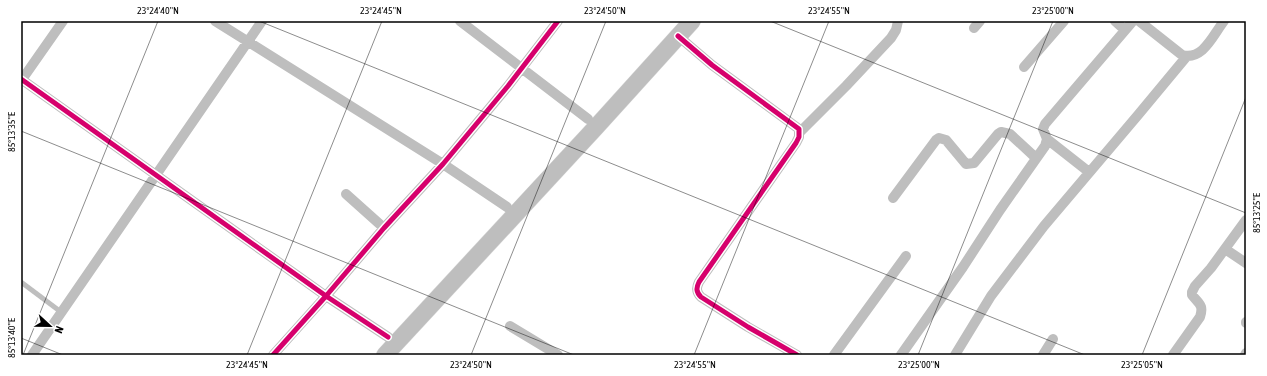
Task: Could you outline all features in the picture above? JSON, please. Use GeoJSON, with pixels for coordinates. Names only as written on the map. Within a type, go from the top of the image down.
{"type":"FeatureCollection","features":[{"type":"Feature","properties":{"kind":"highway"},"geometry":{"type":"LineString","coordinates":[[371,355],[588,119],[678,28],[692,21]]}},
{"type":"Feature","properties":{"kind":"highway"},"geometry":{"type":"LineString","coordinates":[[385,355],[592,132],[678,28]]}},
{"type":"Feature","properties":{"kind":"street"},"geometry":{"type":"LineString","coordinates":[[63,21],[21,80],[326,296],[388,337]]}},
{"type":"Feature","properties":{"kind":"street"},"geometry":{"type":"LineString","coordinates":[[215,21],[443,164],[507,207]]}},
{"type":"Feature","properties":{"kind":"street"},"geometry":{"type":"LineString","coordinates":[[32,355],[249,42],[262,21]]}},
{"type":"Feature","properties":{"kind":"street"},"geometry":{"type":"LineString","coordinates":[[460,21],[588,119]]}},
{"type":"Feature","properties":{"kind":"street"},"geometry":{"type":"LineString","coordinates":[[273,355],[384,228],[443,164],[508,86],[558,21]]}},
{"type":"Feature","properties":{"kind":"street"},"geometry":{"type":"LineString","coordinates":[[797,355],[748,327],[701,297],[697,290],[699,282],[796,143],[800,132],[891,38],[896,30],[898,21]]}},
{"type":"Feature","properties":{"kind":"street"},"geometry":{"type":"LineString","coordinates":[[1024,67],[1064,21]]}},
{"type":"Feature","properties":{"kind":"street"},"geometry":{"type":"LineString","coordinates":[[1115,21],[1125,30]]}},
{"type":"Feature","properties":{"kind":"street"},"geometry":{"type":"LineString","coordinates":[[1089,172],[1047,138],[1043,132],[1045,124],[1133,21]]}},
{"type":"Feature","properties":{"kind":"street"},"geometry":{"type":"LineString","coordinates":[[1139,21],[1182,54],[1187,56],[1192,56],[1204,49],[1224,21]]}},
{"type":"Feature","properties":{"kind":"street"},"geometry":{"type":"LineString","coordinates":[[678,28],[712,66],[796,127],[800,132]]}},
{"type":"Feature","properties":{"kind":"street"},"geometry":{"type":"LineString","coordinates":[[955,355],[991,296],[1044,226],[1187,56]]}},
{"type":"Feature","properties":{"kind":"street"},"geometry":{"type":"LineString","coordinates":[[893,198],[939,138],[946,140],[966,164],[974,163],[1001,132],[1010,134],[1036,158]]}},
{"type":"Feature","properties":{"kind":"street"},"geometry":{"type":"LineString","coordinates":[[901,355],[963,268],[1000,210],[1045,146],[1047,138]]}},
{"type":"Feature","properties":{"kind":"street"},"geometry":{"type":"LineString","coordinates":[[346,194],[384,228]]}},
{"type":"Feature","properties":{"kind":"street"},"geometry":{"type":"LineString","coordinates":[[1173,355],[1200,317],[1202,311],[1201,304],[1192,295],[1193,290],[1225,250],[1246,220]]}},
{"type":"Feature","properties":{"kind":"street"},"geometry":{"type":"LineString","coordinates":[[1225,250],[1246,263]]}},
{"type":"Feature","properties":{"kind":"street"},"geometry":{"type":"LineString","coordinates":[[834,355],[906,256]]}},
{"type":"Feature","properties":{"kind":"street"},"geometry":{"type":"LineString","coordinates":[[510,326],[558,355]]}},
{"type":"Feature","properties":{"kind":"street"},"geometry":{"type":"LineString","coordinates":[[1042,355],[1053,339]]}},
{"type":"Feature","properties":{"kind":"lane"},"geometry":{"type":"LineString","coordinates":[[21,282],[61,312]]}},
{"type":"Feature","properties":{"kind":"cycle path"},"geometry":{"type":"LineString","coordinates":[[273,355],[384,228],[443,164],[508,86],[558,21]]}},
{"type":"Feature","properties":{"kind":"cycle path"},"geometry":{"type":"LineString","coordinates":[[678,36],[712,65],[799,129],[799,137],[796,143],[699,282],[697,288],[697,292],[701,297],[748,327],[797,355]]}},
{"type":"Feature","properties":{"kind":"cycle path"},"geometry":{"type":"LineString","coordinates":[[21,79],[326,296],[388,337]]}}]}
